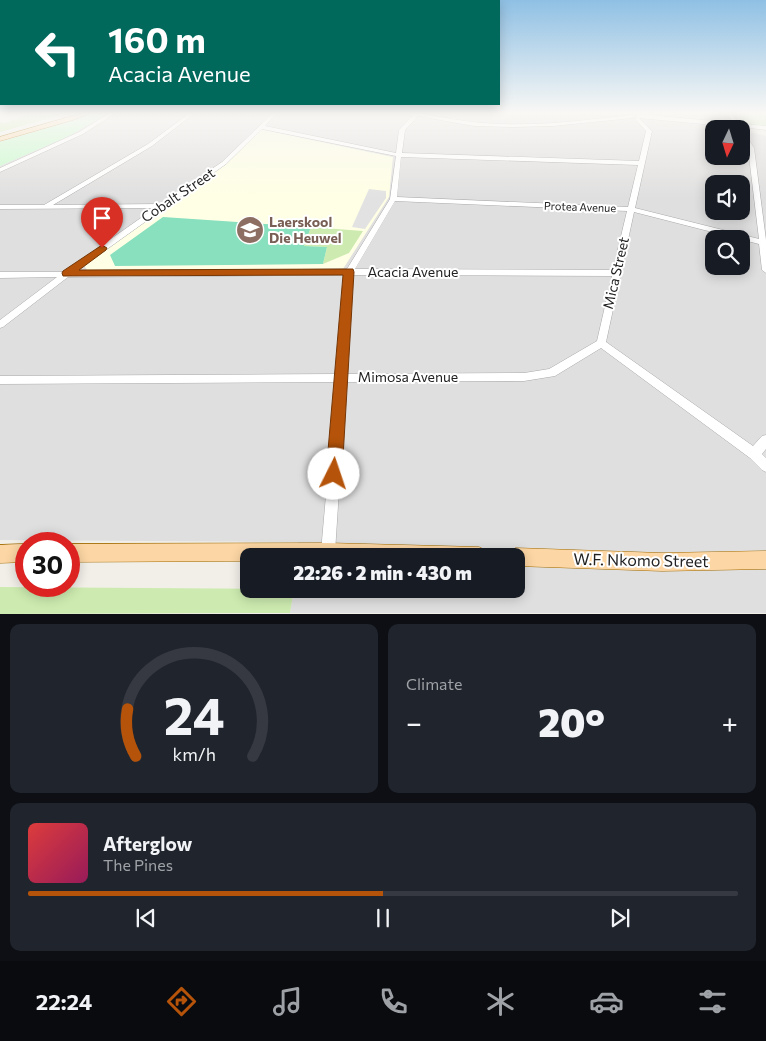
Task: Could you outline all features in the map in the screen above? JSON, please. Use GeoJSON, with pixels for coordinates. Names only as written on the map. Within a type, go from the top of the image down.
{"type":"FeatureCollection","features":[{"type":"Feature","properties":{"kind":"main road"},"geometry":{"type":"LineString","coordinates":[[80,553],[240,552]]}},
{"type":"Feature","properties":{"kind":"main road"},"geometry":{"type":"LineString","coordinates":[[0,554],[15,553]]}},
{"type":"Feature","properties":{"kind":"main road","name":"W.F. Nkomo Street"},"geometry":{"type":"LineString","coordinates":[[525,557],[662,562],[766,560]]}},
{"type":"Feature","properties":{"kind":"street"},"geometry":{"type":"LineString","coordinates":[[0,170],[63,141]]}},
{"type":"Feature","properties":{"kind":"street"},"geometry":{"type":"LineString","coordinates":[[46,206],[156,141]]}},
{"type":"Feature","properties":{"kind":"street","name":"Cobalt Street"},"geometry":{"type":"LineString","coordinates":[[0,325],[67,273],[224,163],[248,141]]}},
{"type":"Feature","properties":{"kind":"street"},"geometry":{"type":"LineString","coordinates":[[328,141],[399,154],[641,163]]}},
{"type":"Feature","properties":{"kind":"street"},"geometry":{"type":"LineString","coordinates":[[328,548],[349,272],[393,199],[401,141]]}},
{"type":"Feature","properties":{"kind":"street","name":"Mica Street"},"geometry":{"type":"LineString","coordinates":[[601,343],[647,141]]}},
{"type":"Feature","properties":{"kind":"street"},"geometry":{"type":"LineString","coordinates":[[750,146],[766,270]]}},
{"type":"Feature","properties":{"kind":"street","name":"Protea Avenue"},"geometry":{"type":"LineString","coordinates":[[393,199],[631,210],[763,242]]}},
{"type":"Feature","properties":{"kind":"street"},"geometry":{"type":"LineString","coordinates":[[0,206],[161,206]]}},
{"type":"Feature","properties":{"kind":"street","name":"Acacia Avenue"},"geometry":{"type":"LineString","coordinates":[[0,275],[67,273],[616,272]]}},
{"type":"Feature","properties":{"kind":"street"},"geometry":{"type":"LineString","coordinates":[[601,343],[754,454],[766,466]]}},
{"type":"Feature","properties":{"kind":"street","name":"Mimosa Avenue"},"geometry":{"type":"LineString","coordinates":[[0,380],[539,375],[563,366],[601,343]]}},
{"type":"Feature","properties":{"kind":"street"},"geometry":{"type":"LineString","coordinates":[[754,454],[766,440]]}},
{"type":"Feature","properties":{"kind":"shaded area","name":"Laerskool Die Heuwel"},"geometry":{"type":"Polygon","coordinates":[[[248,141],[315,141],[393,157],[389,197],[343,269],[87,270],[85,267],[86,263],[224,165],[248,141]]]}},
{"type":"Feature","properties":{"kind":"shaded area"},"geometry":{"type":"Polygon","coordinates":[[[705,141],[705,165],[750,165],[750,141],[766,141],[766,613],[290,613],[292,598],[525,598],[525,548],[298,548],[298,542],[80,541],[80,532],[15,532],[15,540],[0,540],[0,142],[705,141]]]}},
{"type":"Feature","properties":{"kind":"shaded area"},"geometry":{"type":"Polygon","coordinates":[[[369,189],[386,191],[386,198],[365,229],[352,227],[369,189]]]}},
{"type":"Feature","properties":{"kind":"green space"},"geometry":{"type":"Polygon","coordinates":[[[5,141],[58,141],[0,166],[0,142],[5,141]]]}},
{"type":"Feature","properties":{"kind":"green space"},"geometry":{"type":"Polygon","coordinates":[[[163,217],[311,227],[304,246],[327,247],[323,264],[115,266],[110,255],[163,217]]]}},
{"type":"Feature","properties":{"kind":"green space"},"geometry":{"type":"Polygon","coordinates":[[[311,227],[363,231],[349,253],[323,264],[327,247],[304,246],[311,227]]]}},
{"type":"Feature","properties":{"kind":"green space"},"geometry":{"type":"Polygon","coordinates":[[[0,587],[15,587],[15,597],[80,597],[80,588],[240,589],[240,598],[292,598],[290,613],[0,614],[0,587]]]}},
{"type":"Feature","properties":{"kind":"place","name":"Laerskool Die Heuwel"},"geometry":{"type":"Point","coordinates":[250,230]}},
{"type":"Feature","properties":{"kind":"route"},"geometry":{"type":"LineString","coordinates":[[102,248],[67,273],[349,272],[334,474]]}}]}
